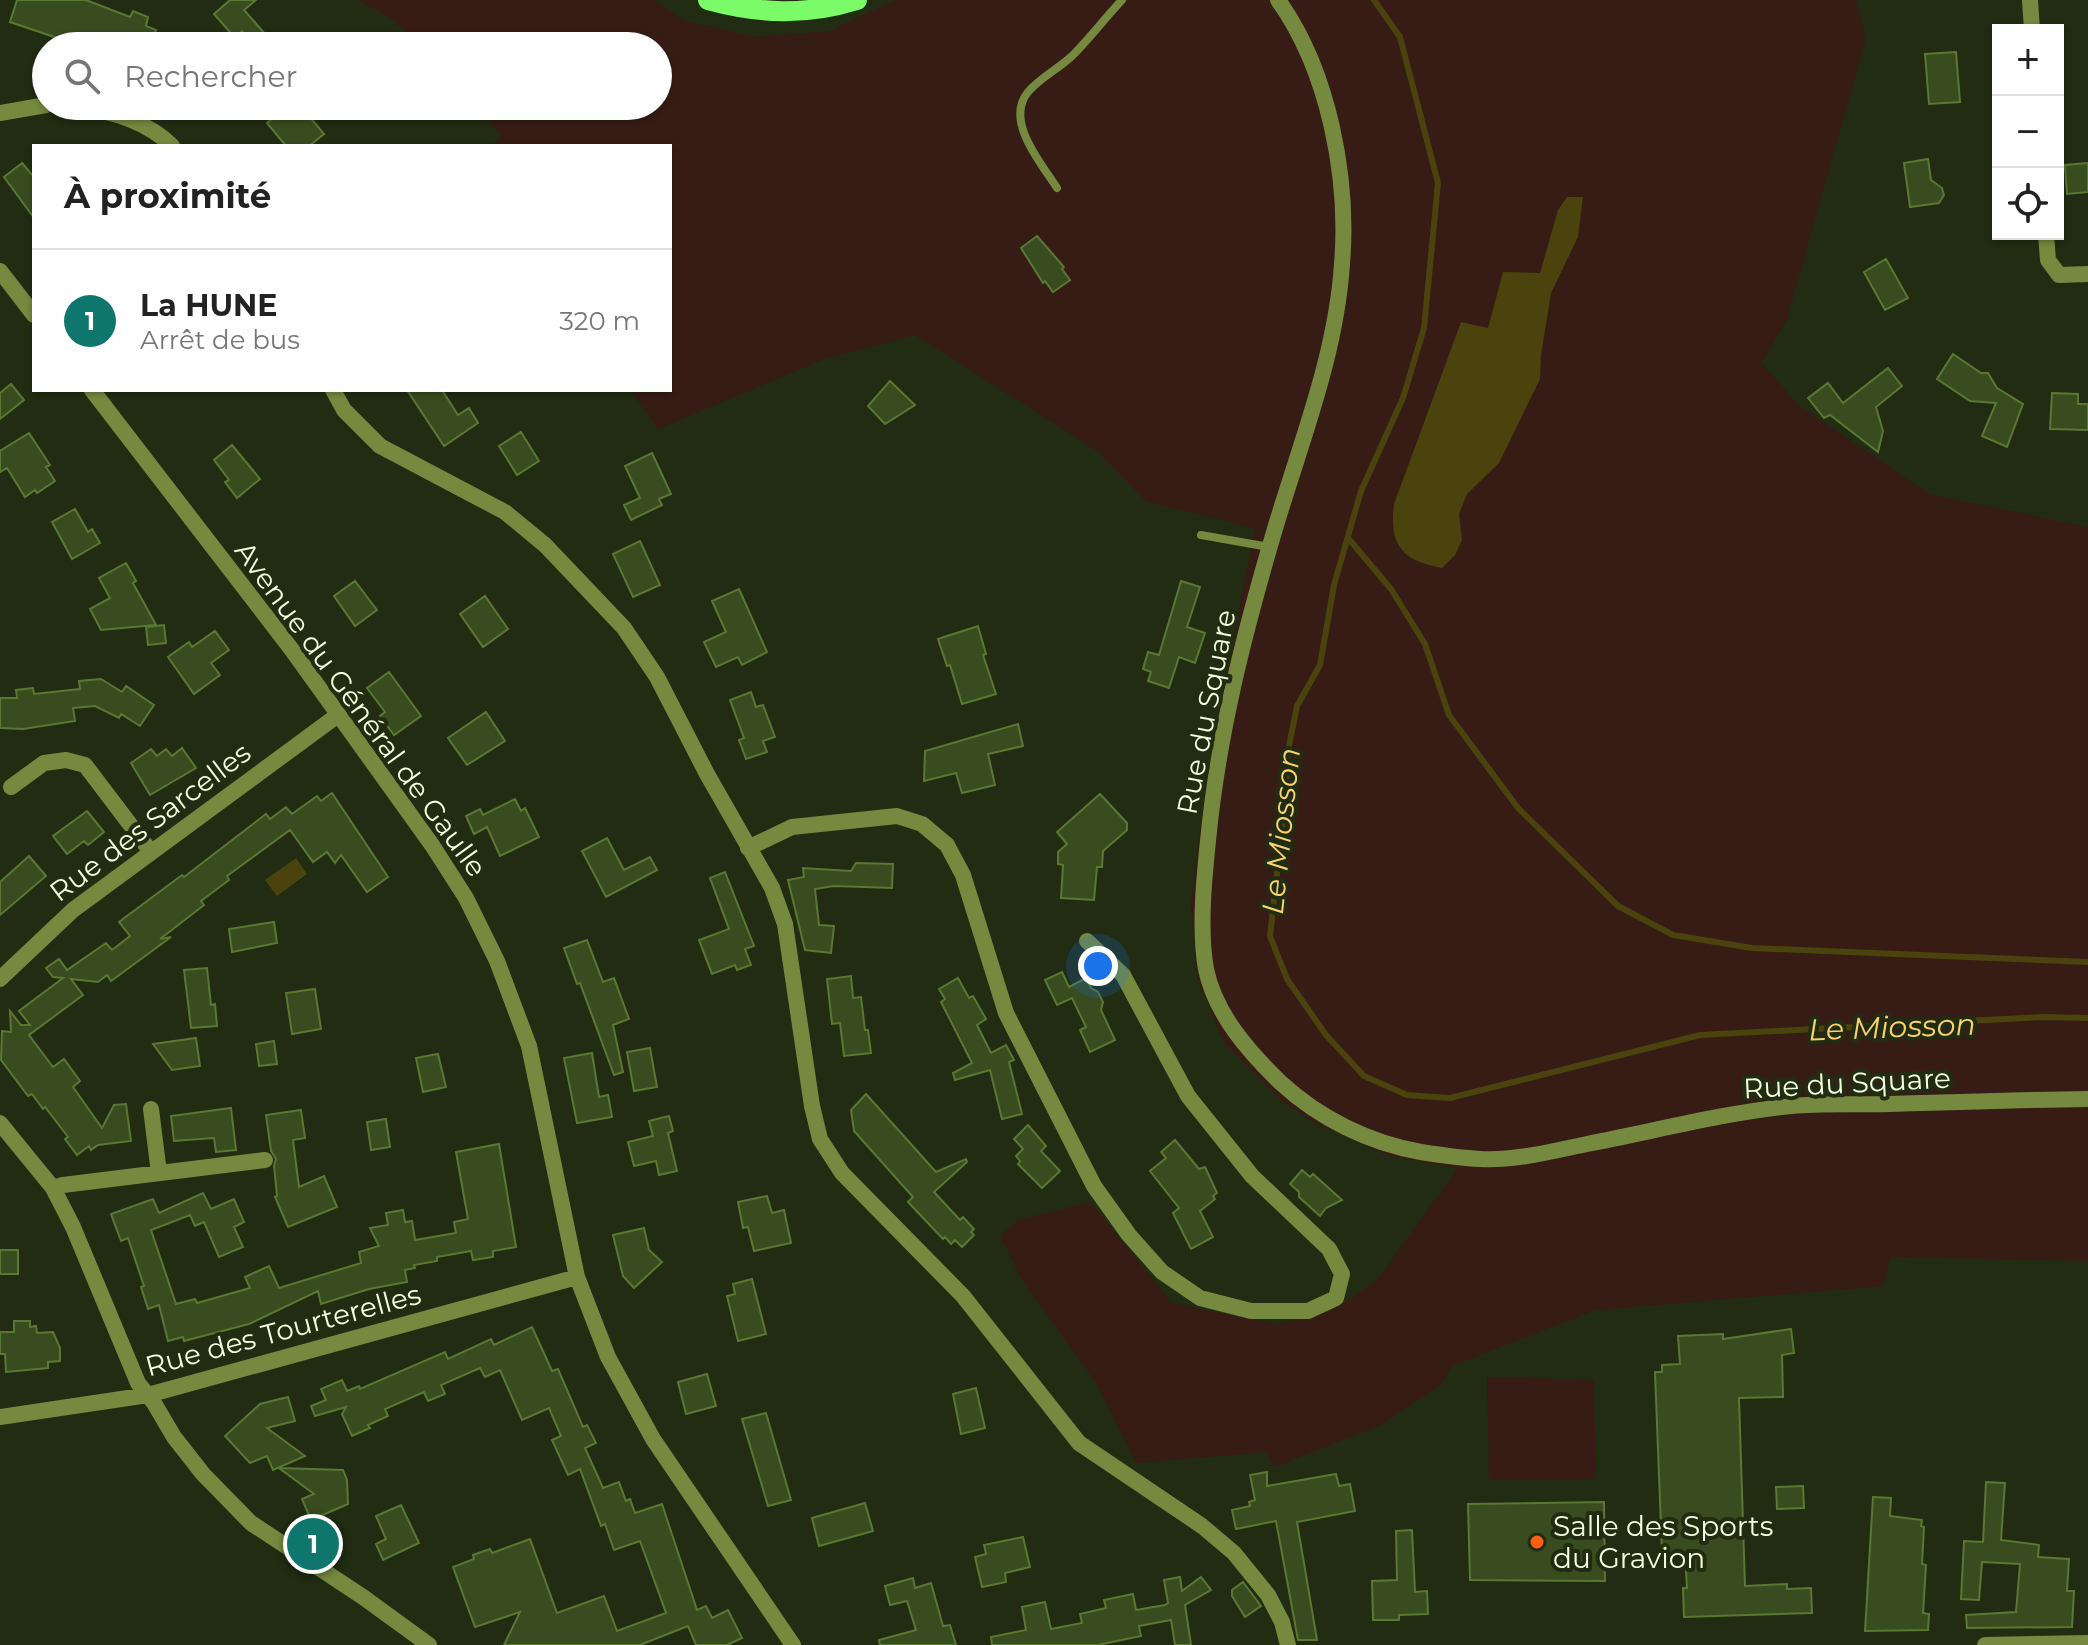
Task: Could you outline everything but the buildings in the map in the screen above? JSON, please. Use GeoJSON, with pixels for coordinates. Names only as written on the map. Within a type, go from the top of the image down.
{"type":"FeatureCollection","features":[{"type":"Feature","properties":{"kind":"main road"},"geometry":{"type":"LineString","coordinates":[[708,0],[770,13],[832,8],[857,0]]}},
{"type":"Feature","properties":{"kind":"street","name":"Rue du Square"},"geometry":{"type":"LineString","coordinates":[[1278,0],[1309,50],[1319,81],[1340,183],[1343,233],[1342,268],[1331,340],[1237,662],[1214,774],[1203,934],[1206,971],[1224,1015],[1250,1054],[1292,1093],[1327,1118],[1370,1137],[1416,1151],[1483,1160],[1540,1154],[1792,1106],[2088,1099]]}},
{"type":"Feature","properties":{"kind":"street"},"geometry":{"type":"LineString","coordinates":[[2030,0],[2032,24]]}},
{"type":"Feature","properties":{"kind":"street"},"geometry":{"type":"LineString","coordinates":[[0,113],[32,107]]}},
{"type":"Feature","properties":{"kind":"street"},"geometry":{"type":"LineString","coordinates":[[133,120],[169,144]]}},
{"type":"Feature","properties":{"kind":"street"},"geometry":{"type":"LineString","coordinates":[[2046,240],[2048,260],[2059,275],[2088,274]]}},
{"type":"Feature","properties":{"kind":"street"},"geometry":{"type":"LineString","coordinates":[[0,271],[32,312]]}},
{"type":"Feature","properties":{"kind":"street","name":"Avenue du Général de Gaulle"},"geometry":{"type":"LineString","coordinates":[[94,392],[292,650],[432,845],[466,898],[497,961],[529,1046],[577,1277],[608,1357],[653,1439],[793,1645]]}},
{"type":"Feature","properties":{"kind":"street"},"geometry":{"type":"LineString","coordinates":[[334,392],[344,410],[380,446],[505,512],[545,545],[624,628],[657,677],[772,888],[785,924],[812,1106],[820,1139],[842,1173],[963,1296],[1079,1443],[1202,1526],[1234,1553],[1268,1595],[1282,1622],[1288,1645]]}},
{"type":"Feature","properties":{"kind":"street","name":"Rue des Sarcelles"},"geometry":{"type":"LineString","coordinates":[[0,979],[73,910],[338,715]]}},
{"type":"Feature","properties":{"kind":"street"},"geometry":{"type":"LineString","coordinates":[[11,787],[44,763],[66,760],[85,765],[151,852]]}},
{"type":"Feature","properties":{"kind":"street"},"geometry":{"type":"LineString","coordinates":[[748,848],[792,827],[897,816],[922,824],[947,845],[963,875],[1006,1013],[1094,1186],[1129,1235],[1162,1272],[1200,1298],[1251,1311],[1308,1311],[1336,1298],[1342,1274],[1329,1249],[1252,1176],[1188,1096],[1123,975],[1087,941]]}},
{"type":"Feature","properties":{"kind":"street"},"geometry":{"type":"LineString","coordinates":[[151,1109],[159,1173]]}},
{"type":"Feature","properties":{"kind":"street"},"geometry":{"type":"LineString","coordinates":[[0,1123],[53,1188],[73,1227],[138,1383],[203,1474],[251,1523],[429,1645]]}},
{"type":"Feature","properties":{"kind":"street"},"geometry":{"type":"LineString","coordinates":[[53,1188],[265,1160]]}},
{"type":"Feature","properties":{"kind":"street","name":"Rue des Tourterelles"},"geometry":{"type":"LineString","coordinates":[[0,1417],[148,1395],[577,1277]]}},
{"type":"Feature","properties":{"kind":"street"},"geometry":{"type":"LineString","coordinates":[[1985,1645],[2088,1643]]}},
{"type":"Feature","properties":{"kind":"lane"},"geometry":{"type":"LineString","coordinates":[[1057,188],[1025,132],[1020,113],[1022,102],[1028,92],[1072,56],[1122,0]]}},
{"type":"Feature","properties":{"kind":"lane"},"geometry":{"type":"LineString","coordinates":[[1201,535],[1270,547]]}},
{"type":"Feature","properties":{"kind":"shaded area"},"geometry":{"type":"Polygon","coordinates":[[[357,0],[655,0],[684,20],[755,37],[829,31],[896,0],[1856,0],[1866,39],[1786,322],[1761,363],[1800,406],[1929,494],[2088,527],[2088,1261],[1891,1257],[1883,1286],[1596,1310],[1452,1366],[1441,1385],[1381,1425],[1274,1467],[1266,1452],[1136,1463],[1095,1381],[1022,1280],[1000,1235],[1018,1220],[1090,1202],[1172,1303],[1276,1324],[1329,1312],[1377,1280],[1458,1168],[1389,1156],[1317,1124],[1281,1100],[1224,1043],[1197,978],[1191,903],[1207,776],[1255,528],[1147,502],[1096,450],[915,335],[822,360],[658,429],[631,392],[672,392],[672,144],[492,144],[501,137],[488,120],[672,120],[672,32],[407,32],[386,15],[357,0]]]}},
{"type":"Feature","properties":{"kind":"shaded area"},"geometry":{"type":"Polygon","coordinates":[[[1567,197],[1583,197],[1578,237],[1551,293],[1540,379],[1499,463],[1467,494],[1459,514],[1462,540],[1455,555],[1442,568],[1428,565],[1407,555],[1396,540],[1394,504],[1461,322],[1488,328],[1503,272],[1540,273],[1558,210],[1567,197]]]}},
{"type":"Feature","properties":{"kind":"shaded area"},"geometry":{"type":"Polygon","coordinates":[[[296,858],[307,874],[277,896],[265,880],[296,858]]]}},
{"type":"Feature","properties":{"kind":"shaded area"},"geometry":{"type":"Polygon","coordinates":[[[1487,1377],[1594,1380],[1596,1479],[1489,1480],[1487,1377]]]}},
{"type":"Feature","properties":{"kind":"waterway","name":"Le Miosson"},"geometry":{"type":"LineString","coordinates":[[1374,0],[1400,37],[1438,183],[1424,328],[1403,398],[1361,491],[1334,585],[1320,665],[1297,706],[1288,751],[1270,936],[1287,979],[1326,1035],[1364,1076],[1407,1095],[1450,1098],[1700,1035],[2042,1017],[2088,1018]]}},
{"type":"Feature","properties":{"kind":"waterway"},"geometry":{"type":"LineString","coordinates":[[1348,538],[1391,589],[1425,644],[1449,715],[1518,808],[1618,906],[1673,935],[1752,948],[2088,962]]}},
{"type":"Feature","properties":{"kind":"place","name":"Salle des Sports du Gravion"},"geometry":{"type":"Point","coordinates":[1537,1542]}},
{"type":"Feature","properties":{"kind":"place","name":"La HUNE"},"geometry":{"type":"Point","coordinates":[313,1544]}}]}
